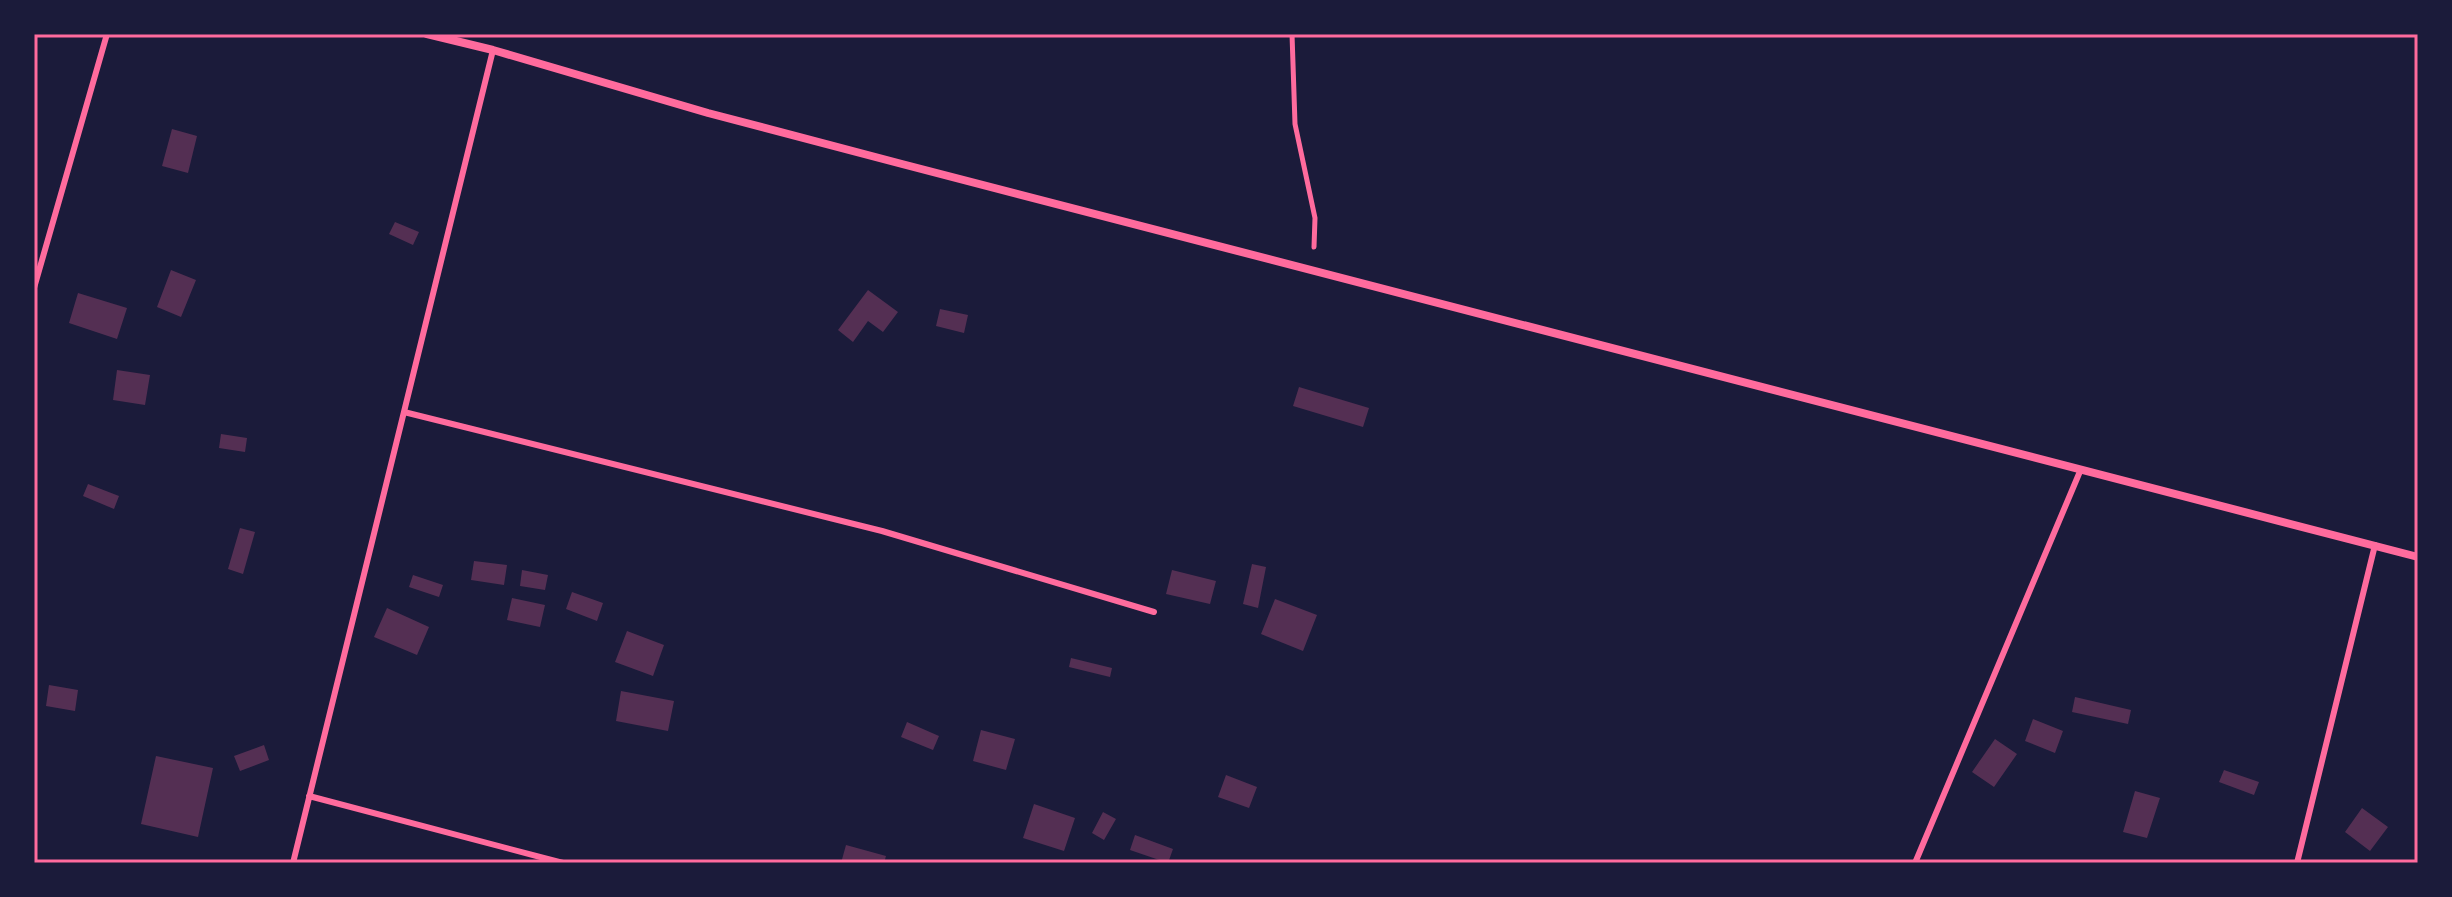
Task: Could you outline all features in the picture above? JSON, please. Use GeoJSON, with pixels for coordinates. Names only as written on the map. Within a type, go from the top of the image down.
{"type":"FeatureCollection","features":[{"type":"Feature","properties":{"kind":"street"},"geometry":{"type":"LineString","coordinates":[[427,34],[493,50],[708,113],[2418,557]]}},
{"type":"Feature","properties":{"kind":"lane"},"geometry":{"type":"LineString","coordinates":[[34,288],[107,34]]}},
{"type":"Feature","properties":{"kind":"lane"},"geometry":{"type":"LineString","coordinates":[[293,863],[493,50]]}},
{"type":"Feature","properties":{"kind":"lane"},"geometry":{"type":"LineString","coordinates":[[404,412],[882,531],[1154,612]]}},
{"type":"Feature","properties":{"kind":"lane"},"geometry":{"type":"LineString","coordinates":[[1915,863],[2081,469]]}},
{"type":"Feature","properties":{"kind":"lane"},"geometry":{"type":"LineString","coordinates":[[2297,863],[2375,545]]}},
{"type":"Feature","properties":{"kind":"lane"},"geometry":{"type":"LineString","coordinates":[[309,796],[563,863]]}},
{"type":"Feature","properties":{"kind":"path"},"geometry":{"type":"LineString","coordinates":[[1292,34],[1295,124],[1315,218],[1313,271]]}},
{"type":"Feature","properties":{"kind":"building"},"geometry":{"type":"Polygon","coordinates":[[[172,129],[197,136],[188,173],[162,166],[172,129]]]}},
{"type":"Feature","properties":{"kind":"building"},"geometry":{"type":"Polygon","coordinates":[[[395,222],[419,232],[413,245],[389,234],[395,222]]]}},
{"type":"Feature","properties":{"kind":"building"},"geometry":{"type":"Polygon","coordinates":[[[171,270],[196,280],[181,317],[157,307],[171,270]]]}},
{"type":"Feature","properties":{"kind":"building"},"geometry":{"type":"Polygon","coordinates":[[[868,290],[898,312],[883,332],[868,321],[853,342],[838,330],[868,290]]]}},
{"type":"Feature","properties":{"kind":"building"},"geometry":{"type":"Polygon","coordinates":[[[78,293],[127,308],[117,339],[69,323],[78,293]]]}},
{"type":"Feature","properties":{"kind":"building"},"geometry":{"type":"Polygon","coordinates":[[[940,309],[968,315],[964,333],[936,326],[940,309]]]}},
{"type":"Feature","properties":{"kind":"building"},"geometry":{"type":"Polygon","coordinates":[[[117,370],[150,375],[145,405],[113,400],[117,370]]]}},
{"type":"Feature","properties":{"kind":"building"},"geometry":{"type":"Polygon","coordinates":[[[1299,387],[1369,408],[1363,427],[1293,406],[1299,387]]]}},
{"type":"Feature","properties":{"kind":"building"},"geometry":{"type":"Polygon","coordinates":[[[221,434],[247,438],[245,452],[219,448],[221,434]]]}},
{"type":"Feature","properties":{"kind":"building"},"geometry":{"type":"Polygon","coordinates":[[[88,484],[119,496],[114,509],[83,496],[88,484]]]}},
{"type":"Feature","properties":{"kind":"building"},"geometry":{"type":"Polygon","coordinates":[[[240,528],[255,532],[243,574],[228,569],[240,528]]]}},
{"type":"Feature","properties":{"kind":"building"},"geometry":{"type":"Polygon","coordinates":[[[474,561],[507,565],[504,585],[471,580],[474,561]]]}},
{"type":"Feature","properties":{"kind":"building"},"geometry":{"type":"Polygon","coordinates":[[[1252,564],[1266,567],[1258,608],[1243,604],[1252,564]]]}},
{"type":"Feature","properties":{"kind":"building"},"geometry":{"type":"Polygon","coordinates":[[[522,570],[548,575],[545,590],[520,586],[522,570]]]}},
{"type":"Feature","properties":{"kind":"building"},"geometry":{"type":"Polygon","coordinates":[[[1172,570],[1216,581],[1210,604],[1166,594],[1172,570]]]}},
{"type":"Feature","properties":{"kind":"building"},"geometry":{"type":"Polygon","coordinates":[[[413,575],[443,585],[439,597],[409,587],[413,575]]]}},
{"type":"Feature","properties":{"kind":"building"},"geometry":{"type":"Polygon","coordinates":[[[572,592],[603,603],[597,621],[566,609],[572,592]]]}},
{"type":"Feature","properties":{"kind":"building"},"geometry":{"type":"Polygon","coordinates":[[[512,598],[545,605],[540,627],[507,620],[512,598]]]}},
{"type":"Feature","properties":{"kind":"building"},"geometry":{"type":"Polygon","coordinates":[[[1275,599],[1317,615],[1303,651],[1261,634],[1275,599]]]}},
{"type":"Feature","properties":{"kind":"building"},"geometry":{"type":"Polygon","coordinates":[[[387,608],[429,627],[417,655],[374,637],[387,608]]]}},
{"type":"Feature","properties":{"kind":"building"},"geometry":{"type":"Polygon","coordinates":[[[627,631],[664,645],[653,676],[615,662],[627,631]]]}},
{"type":"Feature","properties":{"kind":"building"},"geometry":{"type":"Polygon","coordinates":[[[1071,658],[1112,668],[1110,677],[1069,667],[1071,658]]]}},
{"type":"Feature","properties":{"kind":"building"},"geometry":{"type":"Polygon","coordinates":[[[49,685],[78,690],[75,711],[46,706],[49,685]]]}},
{"type":"Feature","properties":{"kind":"building"},"geometry":{"type":"Polygon","coordinates":[[[621,691],[674,701],[668,731],[616,721],[621,691]]]}},
{"type":"Feature","properties":{"kind":"building"},"geometry":{"type":"Polygon","coordinates":[[[2075,697],[2131,710],[2128,724],[2072,712],[2075,697]]]}},
{"type":"Feature","properties":{"kind":"building"},"geometry":{"type":"Polygon","coordinates":[[[2033,719],[2063,731],[2055,753],[2025,741],[2033,719]]]}},
{"type":"Feature","properties":{"kind":"building"},"geometry":{"type":"Polygon","coordinates":[[[907,722],[939,736],[933,750],[901,737],[907,722]]]}},
{"type":"Feature","properties":{"kind":"building"},"geometry":{"type":"Polygon","coordinates":[[[981,730],[1015,739],[1006,770],[973,761],[981,730]]]}},
{"type":"Feature","properties":{"kind":"building"},"geometry":{"type":"Polygon","coordinates":[[[1995,739],[2017,754],[1994,787],[1972,772],[1995,739]]]}},
{"type":"Feature","properties":{"kind":"building"},"geometry":{"type":"Polygon","coordinates":[[[264,745],[269,760],[240,771],[234,756],[264,745]]]}},
{"type":"Feature","properties":{"kind":"building"},"geometry":{"type":"Polygon","coordinates":[[[156,756],[213,768],[198,837],[141,824],[156,756]]]}},
{"type":"Feature","properties":{"kind":"building"},"geometry":{"type":"Polygon","coordinates":[[[2224,770],[2259,782],[2254,795],[2219,782],[2224,770]]]}},
{"type":"Feature","properties":{"kind":"building"},"geometry":{"type":"Polygon","coordinates":[[[1226,775],[1257,787],[1249,808],[1218,797],[1226,775]]]}},
{"type":"Feature","properties":{"kind":"building"},"geometry":{"type":"Polygon","coordinates":[[[2135,791],[2160,798],[2147,838],[2123,832],[2135,791]]]}},
{"type":"Feature","properties":{"kind":"building"},"geometry":{"type":"Polygon","coordinates":[[[1034,804],[1075,818],[1064,851],[1023,838],[1034,804]]]}},
{"type":"Feature","properties":{"kind":"building"},"geometry":{"type":"Polygon","coordinates":[[[2362,808],[2388,827],[2370,851],[2345,832],[2362,808]]]}},
{"type":"Feature","properties":{"kind":"building"},"geometry":{"type":"Polygon","coordinates":[[[1103,812],[1116,819],[1104,840],[1092,833],[1103,812]]]}},
{"type":"Feature","properties":{"kind":"building"},"geometry":{"type":"Polygon","coordinates":[[[1135,835],[1173,849],[1168,863],[1130,850],[1135,835]]]}},
{"type":"Feature","properties":{"kind":"building"},"geometry":{"type":"Polygon","coordinates":[[[846,845],[886,856],[884,863],[841,863],[846,845]]]}}]}
